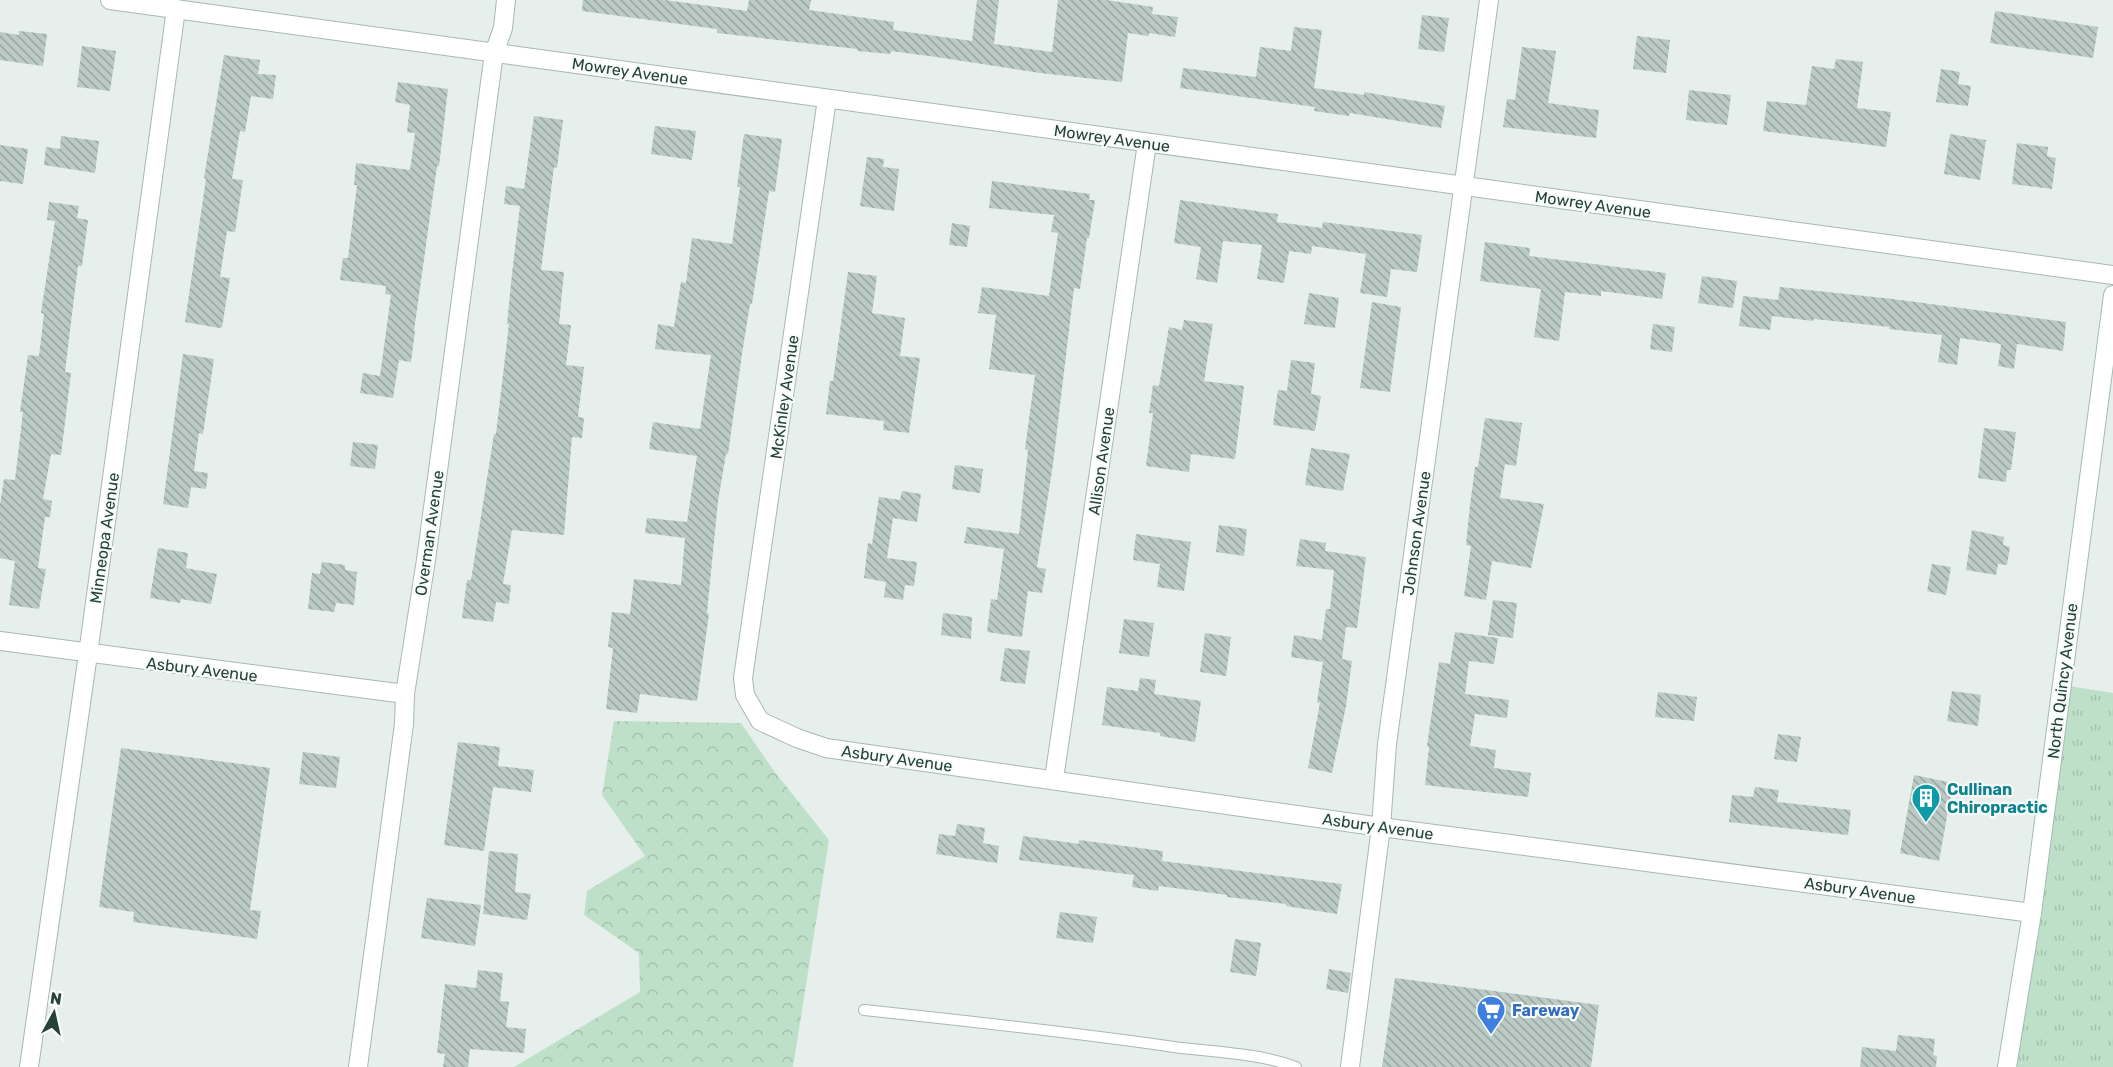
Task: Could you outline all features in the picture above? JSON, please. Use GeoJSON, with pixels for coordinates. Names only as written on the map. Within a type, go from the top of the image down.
{"type":"FeatureCollection","features":[{"type":"Feature","properties":{"kind":"street","name":"Mowrey Avenue"},"geometry":{"type":"LineString","coordinates":[[110,0],[2113,275]]}},
{"type":"Feature","properties":{"kind":"street","name":"Overman Avenue"},"geometry":{"type":"LineString","coordinates":[[358,1067],[404,724],[405,694],[427,549],[494,53],[503,28],[506,0]]}},
{"type":"Feature","properties":{"kind":"street","name":"Johnson Avenue"},"geometry":{"type":"LineString","coordinates":[[1350,1067],[1381,827],[1387,744],[1489,0]]}},
{"type":"Feature","properties":{"kind":"street","name":"Minneopa Avenue"},"geometry":{"type":"LineString","coordinates":[[29,1067],[176,9]]}},
{"type":"Feature","properties":{"kind":"street","name":"McKinley Avenue"},"geometry":{"type":"LineString","coordinates":[[745,695],[743,678],[827,99]]}},
{"type":"Feature","properties":{"kind":"street","name":"Allison Avenue"},"geometry":{"type":"LineString","coordinates":[[1054,779],[1147,142]]}},
{"type":"Feature","properties":{"kind":"street","name":"North Quincy Avenue"},"geometry":{"type":"LineString","coordinates":[[2007,1067],[2032,913],[2113,295]]}},
{"type":"Feature","properties":{"kind":"street","name":"Asbury Avenue"},"geometry":{"type":"LineString","coordinates":[[0,641],[405,694]]}},
{"type":"Feature","properties":{"kind":"street","name":"Asbury Avenue"},"geometry":{"type":"LineString","coordinates":[[745,695],[760,721],[826,748],[1381,827],[2032,913]]}},
{"type":"Feature","properties":{"kind":"lane"},"geometry":{"type":"LineString","coordinates":[[864,1010],[1052,1030],[1248,1056],[1296,1067]]}},
{"type":"Feature","properties":{"kind":"green space"},"geometry":{"type":"Polygon","coordinates":[[[2062,685],[2113,693],[2113,1067],[2007,1067],[2062,685]]]}},
{"type":"Feature","properties":{"kind":"green space"},"geometry":{"type":"Polygon","coordinates":[[[614,721],[741,723],[774,771],[829,840],[793,1067],[514,1067],[640,992],[639,953],[584,915],[587,891],[645,856],[602,795],[614,721]]]}},
{"type":"Feature","properties":{"kind":"building"},"geometry":{"type":"Polygon","coordinates":[[[583,0],[665,0],[747,11],[749,0],[811,0],[809,10],[894,22],[893,30],[972,41],[977,0],[999,0],[994,44],[1052,52],[1058,0],[1106,0],[1153,7],[1152,14],[1178,17],[1175,37],[1128,33],[1122,82],[1040,73],[891,51],[890,54],[857,51],[857,49],[717,33],[717,29],[582,11],[583,0]]]}},
{"type":"Feature","properties":{"kind":"building"},"geometry":{"type":"Polygon","coordinates":[[[1995,11],[2098,27],[2093,58],[1990,43],[1995,11]]]}},
{"type":"Feature","properties":{"kind":"building"},"geometry":{"type":"Polygon","coordinates":[[[1422,15],[1449,18],[1444,52],[1418,49],[1422,15]]]}},
{"type":"Feature","properties":{"kind":"building"},"geometry":{"type":"Polygon","coordinates":[[[1294,27],[1322,30],[1314,88],[1364,95],[1364,92],[1445,106],[1441,128],[1350,113],[1349,116],[1314,111],[1315,107],[1180,88],[1183,68],[1256,77],[1260,47],[1291,51],[1294,27]]]}},
{"type":"Feature","properties":{"kind":"building"},"geometry":{"type":"Polygon","coordinates":[[[19,31],[47,34],[43,66],[0,60],[0,32],[19,35],[19,31]]]}},
{"type":"Feature","properties":{"kind":"building"},"geometry":{"type":"Polygon","coordinates":[[[1637,36],[1670,40],[1666,73],[1633,69],[1637,36]]]}},
{"type":"Feature","properties":{"kind":"building"},"geometry":{"type":"Polygon","coordinates":[[[82,46],[116,51],[110,91],[77,87],[82,46]]]}},
{"type":"Feature","properties":{"kind":"building"},"geometry":{"type":"Polygon","coordinates":[[[1522,47],[1556,51],[1548,103],[1599,110],[1596,138],[1503,127],[1507,99],[1515,100],[1522,47]]]}},
{"type":"Feature","properties":{"kind":"building"},"geometry":{"type":"Polygon","coordinates":[[[224,55],[260,60],[258,74],[276,75],[273,99],[251,96],[245,132],[240,131],[232,179],[243,180],[235,232],[227,231],[220,277],[230,278],[222,327],[219,328],[185,322],[206,179],[204,178],[224,55]]]}},
{"type":"Feature","properties":{"kind":"building"},"geometry":{"type":"Polygon","coordinates":[[[1836,59],[1863,62],[1857,108],[1891,112],[1886,147],[1763,131],[1767,101],[1806,105],[1812,66],[1834,69],[1836,59]]]}},
{"type":"Feature","properties":{"kind":"building"},"geometry":{"type":"Polygon","coordinates":[[[1941,69],[1960,72],[1958,84],[1971,86],[1968,106],[1936,102],[1941,69]]]}},
{"type":"Feature","properties":{"kind":"building"},"geometry":{"type":"Polygon","coordinates":[[[398,82],[448,89],[411,362],[399,360],[393,398],[360,393],[363,373],[380,376],[391,295],[385,294],[386,286],[340,280],[343,258],[348,258],[357,185],[354,185],[356,163],[410,170],[415,133],[407,132],[410,105],[395,102],[398,82]]]}},
{"type":"Feature","properties":{"kind":"building"},"geometry":{"type":"Polygon","coordinates":[[[1689,90],[1731,95],[1727,125],[1686,120],[1689,90]]]}},
{"type":"Feature","properties":{"kind":"building"},"geometry":{"type":"Polygon","coordinates":[[[534,116],[563,120],[557,168],[554,167],[541,270],[564,272],[559,324],[571,325],[566,365],[584,367],[578,417],[584,418],[582,438],[572,437],[564,535],[512,530],[503,584],[511,585],[509,604],[496,602],[493,622],[462,618],[467,580],[471,580],[494,434],[496,434],[509,324],[507,324],[520,206],[504,204],[506,186],[524,189],[534,116]]]}},
{"type":"Feature","properties":{"kind":"building"},"geometry":{"type":"Polygon","coordinates":[[[655,126],[696,131],[692,160],[651,154],[655,126]]]}},
{"type":"Feature","properties":{"kind":"building"},"geometry":{"type":"Polygon","coordinates":[[[744,134],[782,139],[775,192],[769,191],[728,454],[726,454],[718,501],[707,613],[709,614],[697,701],[640,694],[637,713],[606,709],[613,648],[608,647],[612,612],[630,614],[634,579],[681,585],[685,538],[645,533],[647,518],[687,522],[697,456],[649,449],[653,422],[700,429],[711,355],[655,349],[658,324],[674,327],[681,282],[686,283],[692,238],[732,244],[744,134]]]}},
{"type":"Feature","properties":{"kind":"building"},"geometry":{"type":"Polygon","coordinates":[[[1950,134],[1986,140],[1980,180],[1944,174],[1950,134]]]}},
{"type":"Feature","properties":{"kind":"building"},"geometry":{"type":"Polygon","coordinates":[[[61,136],[99,141],[95,173],[44,165],[46,147],[60,149],[61,136]]]}},
{"type":"Feature","properties":{"kind":"building"},"geometry":{"type":"Polygon","coordinates":[[[2017,143],[2048,147],[2047,156],[2056,158],[2052,189],[2012,184],[2017,143]]]}},
{"type":"Feature","properties":{"kind":"building"},"geometry":{"type":"Polygon","coordinates":[[[0,145],[28,149],[23,184],[0,181],[0,145]]]}},
{"type":"Feature","properties":{"kind":"building"},"geometry":{"type":"Polygon","coordinates":[[[867,157],[884,159],[883,167],[899,169],[894,211],[860,206],[867,157]]]}},
{"type":"Feature","properties":{"kind":"building"},"geometry":{"type":"Polygon","coordinates":[[[992,181],[1090,194],[1089,200],[1095,200],[1080,289],[1074,288],[1053,464],[1037,567],[1046,569],[1042,593],[1028,591],[1022,637],[987,632],[991,599],[997,600],[1004,549],[964,543],[967,527],[1019,534],[1028,450],[1025,449],[1035,375],[989,369],[996,315],[978,313],[982,287],[1049,296],[1058,233],[1051,232],[1054,215],[989,208],[992,181]]]}},
{"type":"Feature","properties":{"kind":"building"},"geometry":{"type":"Polygon","coordinates":[[[1180,200],[1278,214],[1277,222],[1322,228],[1323,222],[1422,235],[1417,272],[1391,269],[1387,297],[1360,293],[1366,254],[1312,246],[1311,254],[1289,251],[1284,283],[1257,279],[1262,245],[1223,241],[1217,283],[1196,279],[1201,247],[1174,243],[1180,200]]]}},
{"type":"Feature","properties":{"kind":"building"},"geometry":{"type":"Polygon","coordinates":[[[49,202],[79,206],[77,218],[88,220],[82,266],[78,266],[65,372],[71,373],[61,455],[51,454],[43,499],[52,501],[50,517],[45,517],[38,568],[46,569],[39,609],[9,605],[15,561],[0,558],[0,505],[4,479],[15,480],[23,412],[20,412],[28,355],[39,356],[44,314],[41,313],[55,221],[47,220],[49,202]]]}},
{"type":"Feature","properties":{"kind":"building"},"geometry":{"type":"Polygon","coordinates":[[[952,223],[970,226],[967,247],[949,245],[952,223]]]}},
{"type":"Feature","properties":{"kind":"building"},"geometry":{"type":"Polygon","coordinates":[[[1485,242],[1530,248],[1529,256],[1666,273],[1662,299],[1601,291],[1601,296],[1565,292],[1559,341],[1534,337],[1541,289],[1480,281],[1485,242]]]}},
{"type":"Feature","properties":{"kind":"building"},"geometry":{"type":"Polygon","coordinates":[[[848,272],[877,276],[872,313],[905,318],[900,356],[920,358],[909,433],[883,430],[884,421],[826,414],[830,381],[833,381],[848,272]]]}},
{"type":"Feature","properties":{"kind":"building"},"geometry":{"type":"Polygon","coordinates":[[[1702,276],[1737,281],[1733,308],[1698,303],[1702,276]]]}},
{"type":"Feature","properties":{"kind":"building"},"geometry":{"type":"Polygon","coordinates":[[[1780,287],[1893,299],[2066,322],[2063,351],[2017,344],[2014,369],[1998,366],[2001,344],[1960,338],[1957,365],[1938,362],[1942,335],[1889,329],[1890,327],[1772,316],[1770,330],[1739,326],[1743,296],[1778,300],[1780,287]]]}},
{"type":"Feature","properties":{"kind":"building"},"geometry":{"type":"Polygon","coordinates":[[[1309,293],[1339,298],[1335,328],[1304,324],[1309,293]]]}},
{"type":"Feature","properties":{"kind":"building"},"geometry":{"type":"Polygon","coordinates":[[[1372,302],[1401,307],[1390,392],[1360,388],[1372,302]]]}},
{"type":"Feature","properties":{"kind":"building"},"geometry":{"type":"Polygon","coordinates":[[[1184,320],[1213,324],[1204,381],[1244,386],[1235,459],[1191,454],[1189,472],[1146,466],[1153,413],[1149,413],[1153,385],[1159,386],[1169,327],[1182,330],[1184,320]]]}},
{"type":"Feature","properties":{"kind":"building"},"geometry":{"type":"Polygon","coordinates":[[[1653,324],[1675,327],[1672,352],[1650,349],[1653,324]]]}},
{"type":"Feature","properties":{"kind":"building"},"geometry":{"type":"Polygon","coordinates":[[[183,354],[214,359],[203,434],[199,433],[194,471],[208,473],[206,489],[191,487],[188,508],[163,504],[183,354]]]}},
{"type":"Feature","properties":{"kind":"building"},"geometry":{"type":"Polygon","coordinates":[[[1291,360],[1315,363],[1311,394],[1321,396],[1315,431],[1273,425],[1278,390],[1287,391],[1291,360]]]}},
{"type":"Feature","properties":{"kind":"building"},"geometry":{"type":"Polygon","coordinates":[[[1485,418],[1522,423],[1516,466],[1505,464],[1500,498],[1544,504],[1531,568],[1492,561],[1486,600],[1464,596],[1471,546],[1466,545],[1470,505],[1485,418]]]}},
{"type":"Feature","properties":{"kind":"building"},"geometry":{"type":"Polygon","coordinates":[[[1984,428],[2016,432],[2011,470],[2007,470],[2006,482],[1978,478],[1984,428]]]}},
{"type":"Feature","properties":{"kind":"building"},"geometry":{"type":"Polygon","coordinates":[[[353,442],[378,445],[375,469],[350,466],[353,442]]]}},
{"type":"Feature","properties":{"kind":"building"},"geometry":{"type":"Polygon","coordinates":[[[1311,448],[1350,454],[1343,491],[1305,485],[1311,448]]]}},
{"type":"Feature","properties":{"kind":"building"},"geometry":{"type":"Polygon","coordinates":[[[955,465],[983,469],[980,493],[952,489],[955,465]]]}},
{"type":"Feature","properties":{"kind":"building"},"geometry":{"type":"Polygon","coordinates":[[[902,491],[921,494],[917,522],[893,518],[887,558],[917,562],[914,586],[905,585],[903,600],[884,597],[886,582],[864,578],[868,543],[872,544],[879,497],[900,500],[902,491]]]}},
{"type":"Feature","properties":{"kind":"building"},"geometry":{"type":"Polygon","coordinates":[[[1219,525],[1247,529],[1244,556],[1216,552],[1219,525]]]}},
{"type":"Feature","properties":{"kind":"building"},"geometry":{"type":"Polygon","coordinates":[[[1972,530],[2004,537],[2003,545],[2010,547],[2007,565],[1998,564],[1996,575],[1966,570],[1972,530]]]}},
{"type":"Feature","properties":{"kind":"building"},"geometry":{"type":"Polygon","coordinates":[[[1136,534],[1191,542],[1184,591],[1157,587],[1160,564],[1133,560],[1136,534]]]}},
{"type":"Feature","properties":{"kind":"building"},"geometry":{"type":"Polygon","coordinates":[[[1300,539],[1326,543],[1325,551],[1366,557],[1357,628],[1346,627],[1342,659],[1352,661],[1346,706],[1332,773],[1308,768],[1320,703],[1317,702],[1323,662],[1291,657],[1294,635],[1322,640],[1326,609],[1330,609],[1334,570],[1296,566],[1300,539]]]}},
{"type":"Feature","properties":{"kind":"building"},"geometry":{"type":"Polygon","coordinates":[[[158,548],[188,553],[186,568],[217,574],[211,604],[181,599],[180,603],[150,598],[158,548]]]}},
{"type":"Feature","properties":{"kind":"building"},"geometry":{"type":"Polygon","coordinates":[[[322,562],[345,565],[345,570],[357,572],[354,605],[336,603],[334,612],[308,609],[312,573],[320,574],[322,562]]]}},
{"type":"Feature","properties":{"kind":"building"},"geometry":{"type":"Polygon","coordinates":[[[1932,564],[1951,567],[1946,595],[1927,591],[1932,564]]]}},
{"type":"Feature","properties":{"kind":"building"},"geometry":{"type":"Polygon","coordinates":[[[1493,600],[1517,603],[1513,638],[1488,635],[1493,600]]]}},
{"type":"Feature","properties":{"kind":"building"},"geometry":{"type":"Polygon","coordinates":[[[943,613],[972,617],[971,639],[941,635],[943,613]]]}},
{"type":"Feature","properties":{"kind":"building"},"geometry":{"type":"Polygon","coordinates":[[[1124,619],[1154,623],[1149,657],[1119,653],[1124,619]]]}},
{"type":"Feature","properties":{"kind":"building"},"geometry":{"type":"Polygon","coordinates":[[[1455,632],[1498,638],[1494,664],[1469,661],[1465,694],[1509,700],[1507,718],[1475,714],[1470,746],[1496,750],[1494,768],[1531,773],[1528,797],[1425,785],[1429,747],[1427,746],[1439,662],[1450,664],[1455,632]]]}},
{"type":"Feature","properties":{"kind":"building"},"geometry":{"type":"Polygon","coordinates":[[[1205,633],[1231,637],[1226,676],[1200,672],[1205,633]]]}},
{"type":"Feature","properties":{"kind":"building"},"geometry":{"type":"Polygon","coordinates":[[[1005,648],[1030,651],[1025,684],[1000,681],[1005,648]]]}},
{"type":"Feature","properties":{"kind":"building"},"geometry":{"type":"Polygon","coordinates":[[[1140,678],[1156,680],[1154,694],[1201,701],[1195,742],[1160,736],[1160,733],[1102,725],[1107,687],[1138,691],[1140,678]]]}},
{"type":"Feature","properties":{"kind":"building"},"geometry":{"type":"Polygon","coordinates":[[[1952,691],[1981,695],[1978,726],[1947,721],[1952,691]]]}},
{"type":"Feature","properties":{"kind":"building"},"geometry":{"type":"Polygon","coordinates":[[[1658,692],[1697,697],[1694,721],[1655,717],[1658,692]]]}},
{"type":"Feature","properties":{"kind":"building"},"geometry":{"type":"Polygon","coordinates":[[[1778,734],[1801,737],[1797,762],[1774,759],[1778,734]]]}},
{"type":"Feature","properties":{"kind":"building"},"geometry":{"type":"Polygon","coordinates":[[[458,742],[500,747],[498,766],[534,770],[531,792],[493,787],[484,851],[444,845],[458,742]]]}},
{"type":"Feature","properties":{"kind":"building"},"geometry":{"type":"Polygon","coordinates":[[[121,748],[270,768],[250,910],[261,911],[257,939],[133,922],[134,912],[99,907],[121,748]]]}},
{"type":"Feature","properties":{"kind":"building"},"geometry":{"type":"Polygon","coordinates":[[[303,752],[340,757],[336,788],[299,784],[303,752]]]}},
{"type":"Feature","properties":{"kind":"building","name":"Cullinan Chiropractic"},"geometry":{"type":"Polygon","coordinates":[[[1914,775],[1953,783],[1939,861],[1900,853],[1914,775]]]}},
{"type":"Feature","properties":{"kind":"building"},"geometry":{"type":"Polygon","coordinates":[[[1755,787],[1779,790],[1777,802],[1851,810],[1848,835],[1729,822],[1732,795],[1753,797],[1755,787]]]}},
{"type":"Feature","properties":{"kind":"building"},"geometry":{"type":"Polygon","coordinates":[[[957,824],[985,828],[983,843],[999,846],[997,863],[936,854],[939,834],[955,836],[957,824]]]}},
{"type":"Feature","properties":{"kind":"building"},"geometry":{"type":"Polygon","coordinates":[[[1023,836],[1079,844],[1079,840],[1163,851],[1162,861],[1342,884],[1337,914],[1286,906],[1286,904],[1159,886],[1158,891],[1132,887],[1134,875],[1019,860],[1023,836]]]}},
{"type":"Feature","properties":{"kind":"building"},"geometry":{"type":"Polygon","coordinates":[[[489,851],[518,854],[515,892],[531,894],[527,920],[483,914],[489,851]]]}},
{"type":"Feature","properties":{"kind":"building"},"geometry":{"type":"Polygon","coordinates":[[[427,898],[481,905],[475,946],[421,938],[427,898]]]}},
{"type":"Feature","properties":{"kind":"building"},"geometry":{"type":"Polygon","coordinates":[[[1060,912],[1097,917],[1093,943],[1056,938],[1060,912]]]}},
{"type":"Feature","properties":{"kind":"building"},"geometry":{"type":"Polygon","coordinates":[[[1235,939],[1261,943],[1256,976],[1230,972],[1235,939]]]}},
{"type":"Feature","properties":{"kind":"building"},"geometry":{"type":"Polygon","coordinates":[[[1329,969],[1351,973],[1348,993],[1326,989],[1329,969]]]}},
{"type":"Feature","properties":{"kind":"building"},"geometry":{"type":"Polygon","coordinates":[[[478,970],[503,973],[500,1001],[509,1002],[506,1027],[526,1029],[524,1053],[470,1049],[468,1067],[443,1067],[445,1054],[437,1053],[445,984],[476,988],[478,970]]]}},
{"type":"Feature","properties":{"kind":"building","name":"Fareway"},"geometry":{"type":"Polygon","coordinates":[[[1395,978],[1599,1005],[1591,1067],[1382,1067],[1395,978]]]}},
{"type":"Feature","properties":{"kind":"building"},"geometry":{"type":"Polygon","coordinates":[[[1898,1035],[1935,1039],[1933,1055],[1937,1056],[1936,1067],[1860,1067],[1862,1047],[1896,1051],[1898,1035]]]}},
{"type":"Feature","properties":{"kind":"place","name":"Cullinan Chiropractic"},"geometry":{"type":"Point","coordinates":[1926,824]}},
{"type":"Feature","properties":{"kind":"place","name":"Fareway"},"geometry":{"type":"Point","coordinates":[1491,1036]}}]}
